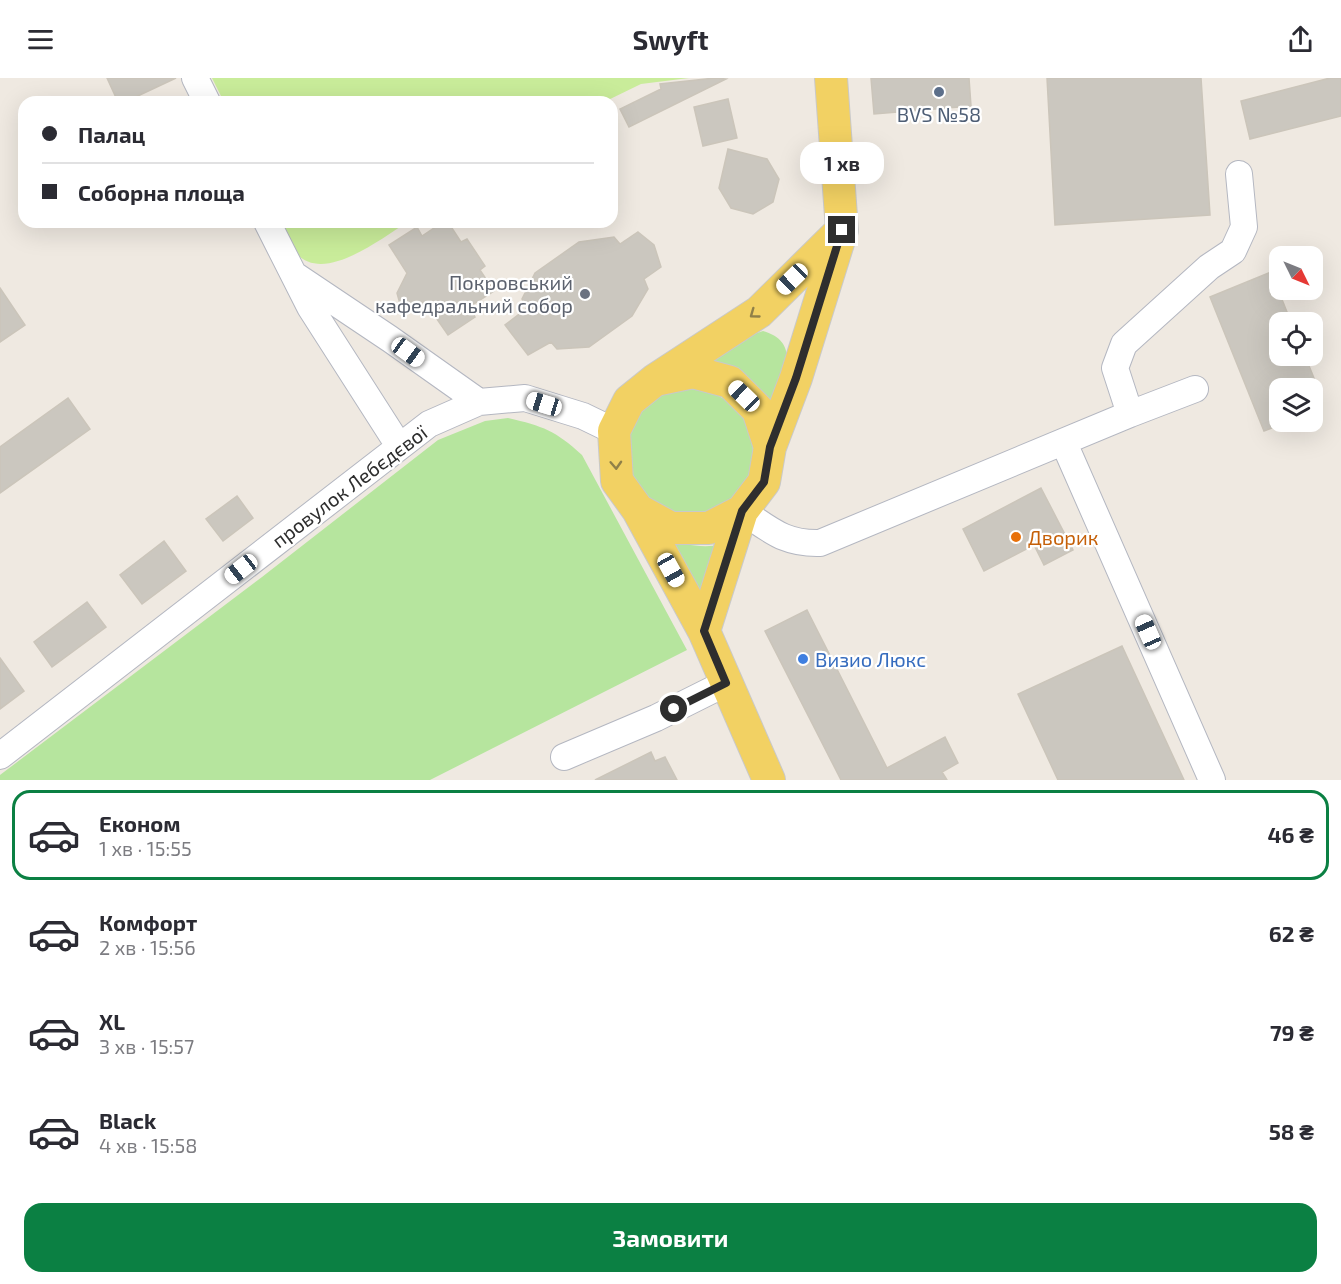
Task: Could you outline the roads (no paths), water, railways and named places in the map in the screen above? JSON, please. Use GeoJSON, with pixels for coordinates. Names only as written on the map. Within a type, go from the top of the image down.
{"type":"FeatureCollection","features":[{"type":"Feature","properties":{"kind":"main road"},"geometry":{"type":"LineString","coordinates":[[704,631],[742,511],[764,482],[770,447],[796,378],[842,230],[831,78]]}},
{"type":"Feature","properties":{"kind":"main road"},"geometry":{"type":"LineString","coordinates":[[769,780],[704,631],[638,510],[617,481],[614,430],[629,401],[655,380],[759,312],[842,230]]}},
{"type":"Feature","properties":{"kind":"main road"},"geometry":{"type":"LineString","coordinates":[[655,380],[693,372],[730,382],[759,410],[770,447]]}},
{"type":"Feature","properties":{"kind":"main road"},"geometry":{"type":"LineString","coordinates":[[638,510],[671,528],[709,528],[742,511]]}},
{"type":"Feature","properties":{"kind":"street"},"geometry":{"type":"LineString","coordinates":[[195,78],[204,96]]}},
{"type":"Feature","properties":{"kind":"street"},"geometry":{"type":"LineString","coordinates":[[1130,414],[1115,368],[1124,344],[1209,267],[1233,251],[1244,227],[1239,174]]}},
{"type":"Feature","properties":{"kind":"street"},"geometry":{"type":"LineString","coordinates":[[270,228],[310,307],[399,446]]}},
{"type":"Feature","properties":{"kind":"street"},"geometry":{"type":"LineString","coordinates":[[294,275],[479,402]]}},
{"type":"Feature","properties":{"kind":"street"},"geometry":{"type":"LineString","coordinates":[[742,511],[784,539],[803,544],[820,543],[1130,414],[1195,390]]}},
{"type":"Feature","properties":{"kind":"street","name":"провулок Лебєдєвої"},"geometry":{"type":"LineString","coordinates":[[0,756],[429,424],[479,402],[525,398],[583,416],[614,430]]}},
{"type":"Feature","properties":{"kind":"street"},"geometry":{"type":"LineString","coordinates":[[1064,442],[1212,780]]}},
{"type":"Feature","properties":{"kind":"street"},"geometry":{"type":"LineString","coordinates":[[564,757],[656,718],[726,683]]}},
{"type":"Feature","properties":{"kind":"place","name":"BVS №58"},"geometry":{"type":"Point","coordinates":[939,92]}},
{"type":"Feature","properties":{"kind":"place","name":"Покровський кафедральний собор"},"geometry":{"type":"Point","coordinates":[585,294]}},
{"type":"Feature","properties":{"kind":"place","name":"Дворик"},"geometry":{"type":"Point","coordinates":[1016,537]}},
{"type":"Feature","properties":{"kind":"place","name":"Визио Люкс"},"geometry":{"type":"Point","coordinates":[803,659]}}]}
